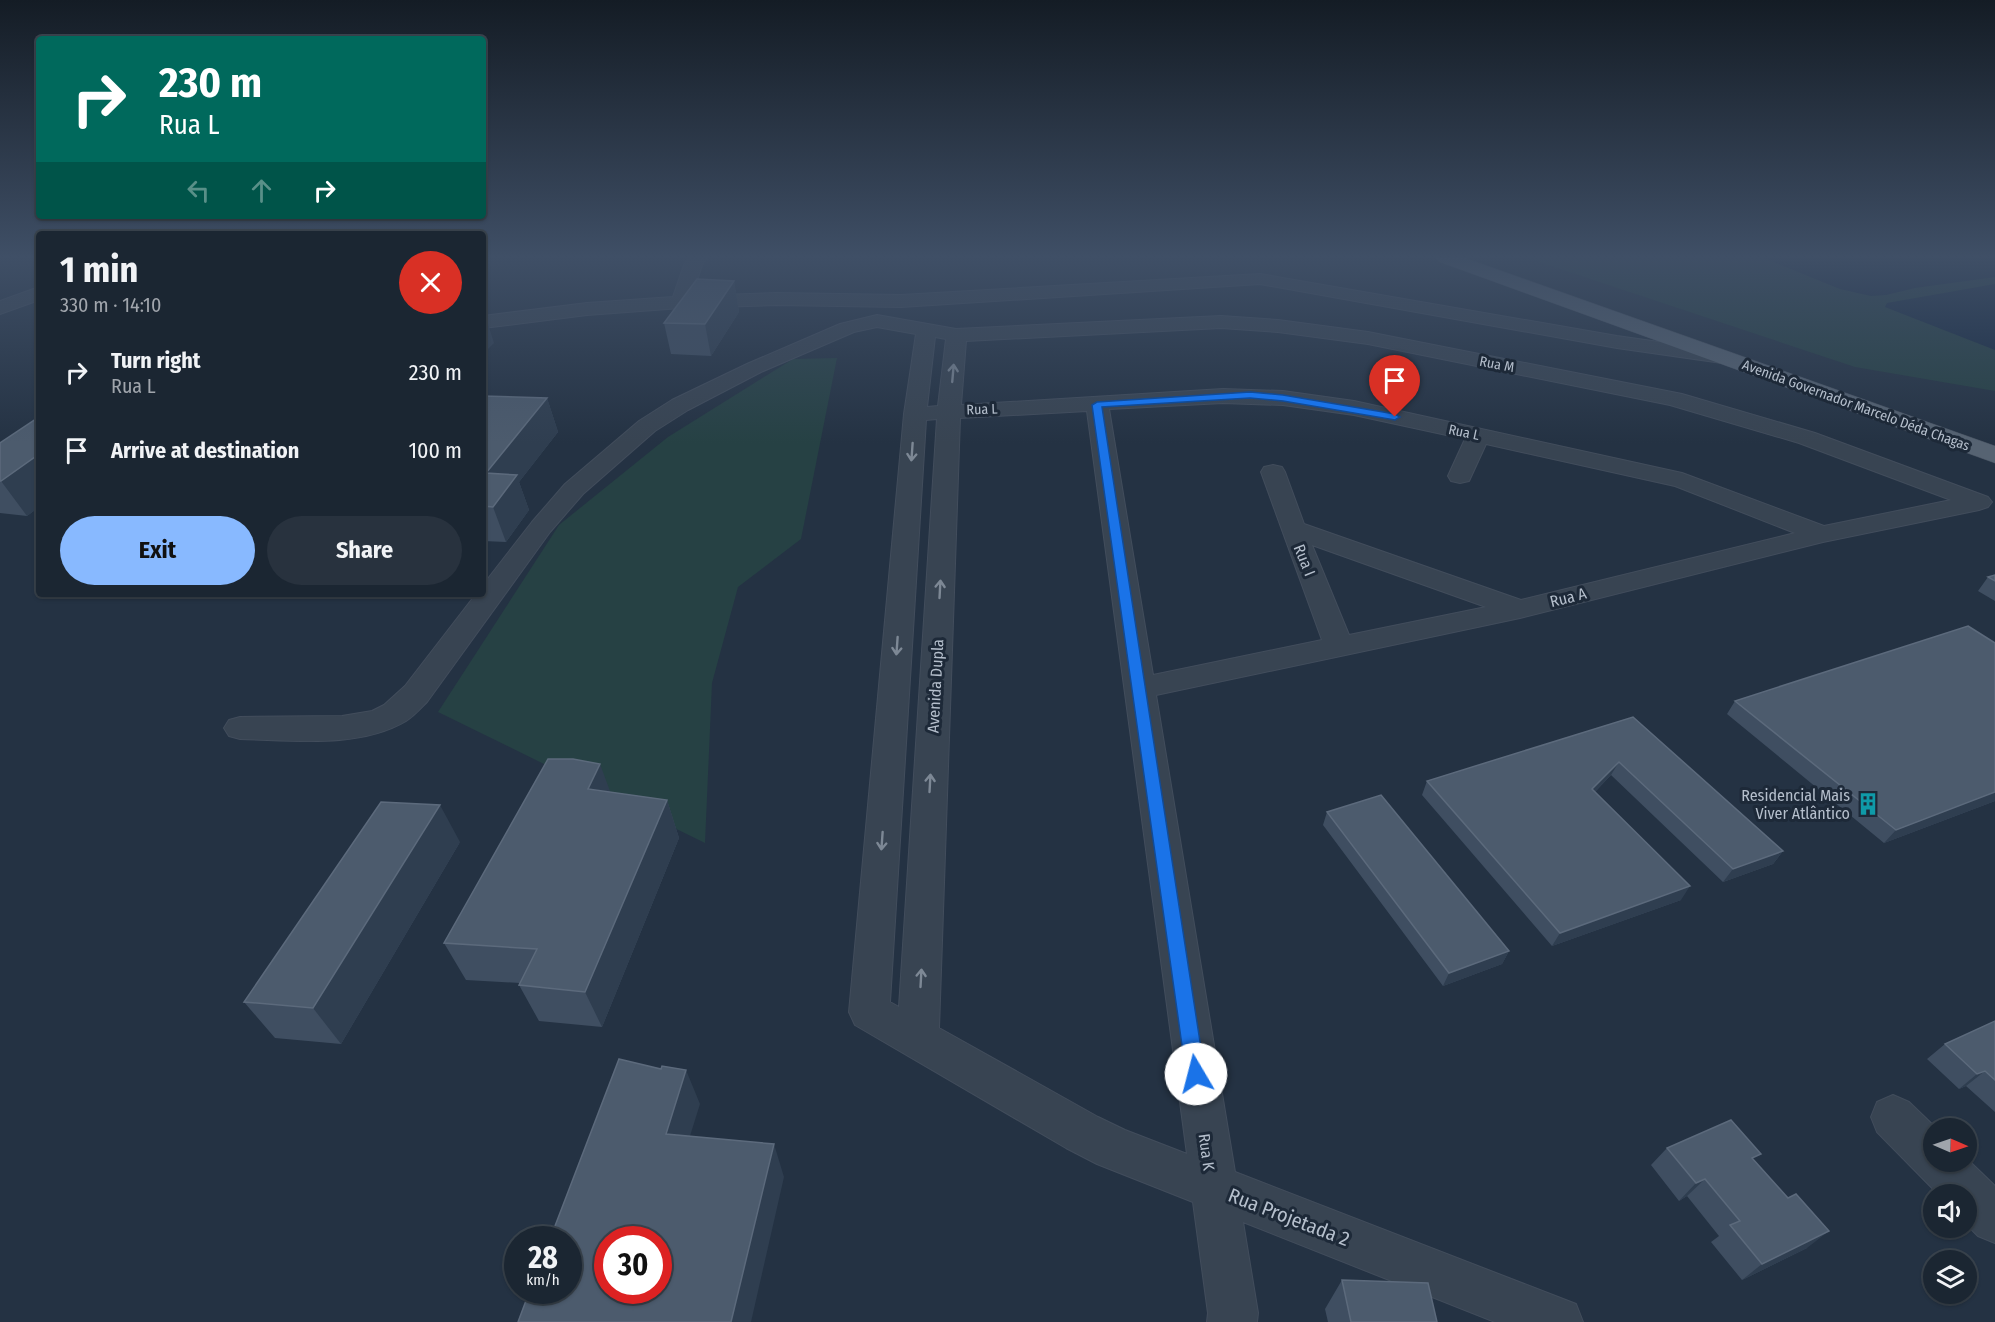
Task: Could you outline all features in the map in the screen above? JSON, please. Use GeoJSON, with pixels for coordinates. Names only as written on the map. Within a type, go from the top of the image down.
{"type":"FeatureCollection","features":[{"type":"Feature","properties":{"kind":"main road","name":"Avenida Governador Marcelo Déda Chagas"},"geometry":{"type":"LineString","coordinates":[[1618,320],[1995,455]]}},
{"type":"Feature","properties":{"kind":"main road","name":"Avenida Governador Marcelo Déda Chagas"},"geometry":{"type":"LineString","coordinates":[[1668,320],[1995,434]]}},
{"type":"Feature","properties":{"kind":"street"},"geometry":{"type":"LineString","coordinates":[[486,322],[502,320]]}},
{"type":"Feature","properties":{"kind":"street"},"geometry":{"type":"LineString","coordinates":[[1491,320],[1617,342],[1722,357]]}},
{"type":"Feature","properties":{"kind":"street"},"geometry":{"type":"LineString","coordinates":[[240,728],[357,725],[380,721],[395,714],[416,694],[541,527],[574,489],[647,426],[680,405],[754,368],[847,328],[877,321]]}},
{"type":"Feature","properties":{"kind":"street","name":"Rua M"},"geometry":{"type":"LineString","coordinates":[[877,321],[956,335],[1221,322],[1278,326],[1368,338],[1674,399],[1808,438],[1987,501]]}},
{"type":"Feature","properties":{"kind":"street"},"geometry":{"type":"LineString","coordinates":[[915,414],[926,331]]}},
{"type":"Feature","properties":{"kind":"street","name":"Avenida Dupla"},"geometry":{"type":"LineString","coordinates":[[918,1036],[949,411],[956,335]]}},
{"type":"Feature","properties":{"kind":"street","name":"Rua L"},"geometry":{"type":"LineString","coordinates":[[915,414],[1223,396],[1261,396],[1353,408],[1682,480],[1822,534]]}},
{"type":"Feature","properties":{"kind":"street","name":"Rua K"},"geometry":{"type":"LineString","coordinates":[[1097,405],[1233,1313],[1232,1322]]}},
{"type":"Feature","properties":{"kind":"street","name":"Rua Projetada 2"},"geometry":{"type":"LineString","coordinates":[[915,414],[869,1012],[918,1036],[1082,1133],[1113,1148],[1558,1322]]}},
{"type":"Feature","properties":{"kind":"street"},"geometry":{"type":"LineString","coordinates":[[1460,476],[1478,435]]}},
{"type":"Feature","properties":{"kind":"street","name":"Rua I"},"geometry":{"type":"LineString","coordinates":[[1273,472],[1339,646]]}},
{"type":"Feature","properties":{"kind":"street","name":"Rua A"},"geometry":{"type":"LineString","coordinates":[[1139,688],[1520,609],[1822,534],[1987,501]]}},
{"type":"Feature","properties":{"kind":"street"},"geometry":{"type":"LineString","coordinates":[[1293,529],[1520,609]]}},
{"type":"Feature","properties":{"kind":"street"},"geometry":{"type":"LineString","coordinates":[[1893,1117],[1923,1147]]}},
{"type":"Feature","properties":{"kind":"street"},"geometry":{"type":"LineString","coordinates":[[1948,1172],[1995,1219]]}},
{"type":"Feature","properties":{"kind":"green space"},"geometry":{"type":"Polygon","coordinates":[[[1713,320],[1995,320],[1995,391],[1855,367],[1713,320]]]}},
{"type":"Feature","properties":{"kind":"green space"},"geometry":{"type":"Polygon","coordinates":[[[837,358],[801,539],[738,587],[712,683],[705,843],[438,712],[559,525],[668,437],[793,359],[837,358]]]}},
{"type":"Feature","properties":{"kind":"water"},"geometry":{"type":"Polygon","coordinates":[[[1917,320],[1995,320],[1995,350],[1917,320]]]}},
{"type":"Feature","properties":{"kind":"building"},"geometry":{"type":"Polygon","coordinates":[[[666,320],[708,320],[705,324],[664,323],[666,320]]]}},
{"type":"Feature","properties":{"kind":"building"},"geometry":{"type":"Polygon","coordinates":[[[486,396],[547,398],[486,473],[486,396]]]}},
{"type":"Feature","properties":{"kind":"building"},"geometry":{"type":"Polygon","coordinates":[[[36,419],[36,456],[1,481],[0,443],[36,419]]]}},
{"type":"Feature","properties":{"kind":"building"},"geometry":{"type":"Polygon","coordinates":[[[486,473],[517,475],[493,507],[486,506],[486,473]]]}},
{"type":"Feature","properties":{"kind":"building"},"geometry":{"type":"Polygon","coordinates":[[[1968,626],[1995,643],[1995,792],[1896,830],[1735,701],[1968,626]]]}},
{"type":"Feature","properties":{"kind":"building"},"geometry":{"type":"Polygon","coordinates":[[[1633,717],[1783,851],[1733,869],[1619,762],[1592,789],[1690,886],[1560,933],[1427,781],[1633,717]]]}},
{"type":"Feature","properties":{"kind":"building"},"geometry":{"type":"Polygon","coordinates":[[[548,759],[573,759],[600,764],[588,789],[667,800],[585,992],[519,985],[537,949],[444,943],[548,759]]]}},
{"type":"Feature","properties":{"kind":"building"},"geometry":{"type":"Polygon","coordinates":[[[1381,795],[1509,951],[1449,973],[1327,812],[1381,795]]]}},
{"type":"Feature","properties":{"kind":"building"},"geometry":{"type":"Polygon","coordinates":[[[381,802],[440,805],[313,1008],[244,1002],[381,802]]]}},
{"type":"Feature","properties":{"kind":"building"},"geometry":{"type":"Polygon","coordinates":[[[1995,1021],[1995,1080],[1985,1071],[1977,1074],[1945,1044],[1995,1021]]]}},
{"type":"Feature","properties":{"kind":"building"},"geometry":{"type":"Polygon","coordinates":[[[619,1059],[661,1069],[662,1066],[686,1070],[666,1134],[774,1144],[731,1322],[518,1322],[525,1304],[582,1304],[582,1226],[555,1226],[619,1059]]]}},
{"type":"Feature","properties":{"kind":"building"},"geometry":{"type":"Polygon","coordinates":[[[1731,1120],[1761,1154],[1752,1158],[1788,1198],[1796,1194],[1829,1231],[1762,1264],[1730,1225],[1740,1221],[1705,1179],[1696,1183],[1667,1148],[1731,1120]]]}},
{"type":"Feature","properties":{"kind":"building"},"geometry":{"type":"Polygon","coordinates":[[[1342,1280],[1428,1283],[1437,1322],[1351,1322],[1342,1280]]]}},
{"type":"Feature","properties":{"kind":"place","name":"Residencial Mais Viver Atlântico"},"geometry":{"type":"Point","coordinates":[1868,804]}},
{"type":"Feature","properties":{"kind":"route"},"geometry":{"type":"LineString","coordinates":[[1196,1074],[1097,405],[1250,395],[1353,408],[1395,417]]}}]}
